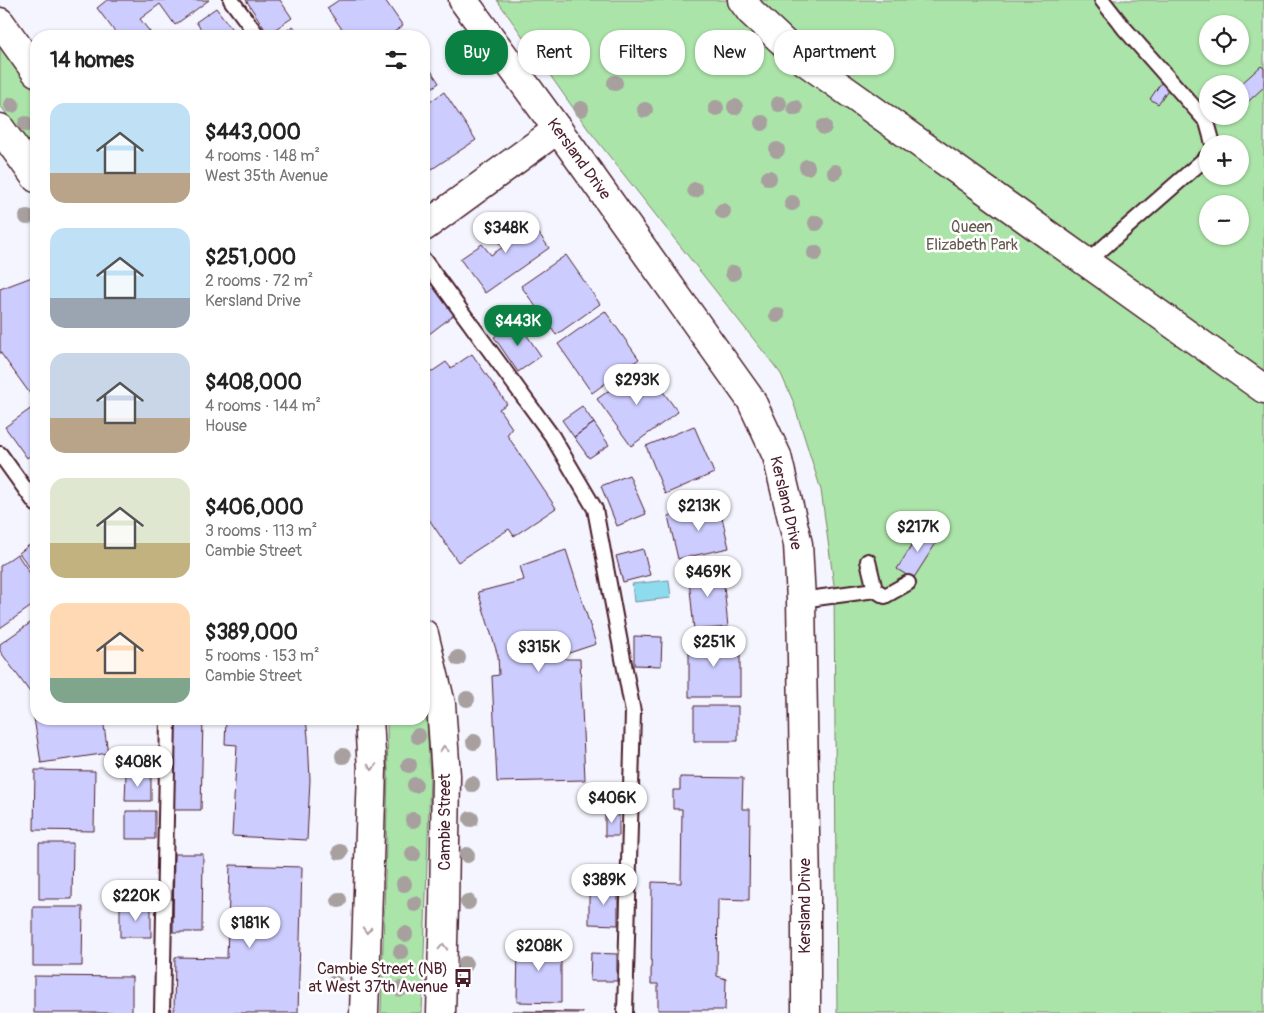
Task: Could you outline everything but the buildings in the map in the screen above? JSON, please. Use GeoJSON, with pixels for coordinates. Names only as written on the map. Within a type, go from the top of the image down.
{"type":"FeatureCollection","features":[{"type":"Feature","properties":{"kind":"street","name":"Kersland Drive"},"geometry":{"type":"LineString","coordinates":[[463,0],[558,129],[751,400],[777,456],[798,544],[801,600],[806,1013]]}},
{"type":"Feature","properties":{"kind":"street"},"geometry":{"type":"LineString","coordinates":[[742,0],[751,12],[799,57],[1264,389]]}},
{"type":"Feature","properties":{"kind":"street"},"geometry":{"type":"LineString","coordinates":[[0,22],[30,64]]}},
{"type":"Feature","properties":{"kind":"street"},"geometry":{"type":"LineString","coordinates":[[0,128],[30,170]]}},
{"type":"Feature","properties":{"kind":"street"},"geometry":{"type":"LineString","coordinates":[[430,223],[558,129]]}},
{"type":"Feature","properties":{"kind":"street","name":"Cambie Street"},"geometry":{"type":"LineString","coordinates":[[430,659],[441,704],[446,776],[441,1013]]}},
{"type":"Feature","properties":{"kind":"street"},"geometry":{"type":"LineString","coordinates":[[364,1013],[372,770],[369,725]]}},
{"type":"Feature","properties":{"kind":"lane"},"geometry":{"type":"LineString","coordinates":[[231,0],[254,30]]}},
{"type":"Feature","properties":{"kind":"lane"},"geometry":{"type":"LineString","coordinates":[[1102,0],[1124,28],[1207,122],[1211,135]]}},
{"type":"Feature","properties":{"kind":"lane"},"geometry":{"type":"LineString","coordinates":[[1087,262],[1199,164]]}},
{"type":"Feature","properties":{"kind":"lane"},"geometry":{"type":"LineString","coordinates":[[430,268],[552,436],[595,509],[633,712],[625,1013]]}},
{"type":"Feature","properties":{"kind":"lane"},"geometry":{"type":"LineString","coordinates":[[0,454],[30,496]]}},
{"type":"Feature","properties":{"kind":"lane"},"geometry":{"type":"LineString","coordinates":[[868,561],[874,590]]}},
{"type":"Feature","properties":{"kind":"lane"},"geometry":{"type":"LineString","coordinates":[[801,600],[874,590],[884,596],[908,583]]}},
{"type":"Feature","properties":{"kind":"lane"},"geometry":{"type":"LineString","coordinates":[[162,1013],[168,725]]}},
{"type":"Feature","properties":{"kind":"green space","name":"Queen Elizabeth Park"},"geometry":{"type":"Polygon","coordinates":[[[497,0],[1264,0],[1264,1013],[837,1013],[834,585],[821,490],[793,401],[781,374],[588,129],[550,75],[590,75],[590,30],[518,30],[497,0]]]}},
{"type":"Feature","properties":{"kind":"green space"},"geometry":{"type":"Polygon","coordinates":[[[0,44],[30,85],[30,147],[0,105],[0,44]]]}},
{"type":"Feature","properties":{"kind":"green space"},"geometry":{"type":"Polygon","coordinates":[[[427,725],[430,777],[422,1013],[381,1013],[388,777],[387,726],[427,725]]]}},
{"type":"Feature","properties":{"kind":"water"},"geometry":{"type":"Polygon","coordinates":[[[669,580],[671,598],[634,602],[632,584],[669,580]]]}},
{"type":"Feature","properties":{"kind":"place","name":"Cambie Street (NB) at West 37th Avenue"},"geometry":{"type":"Point","coordinates":[463,978]}}]}
